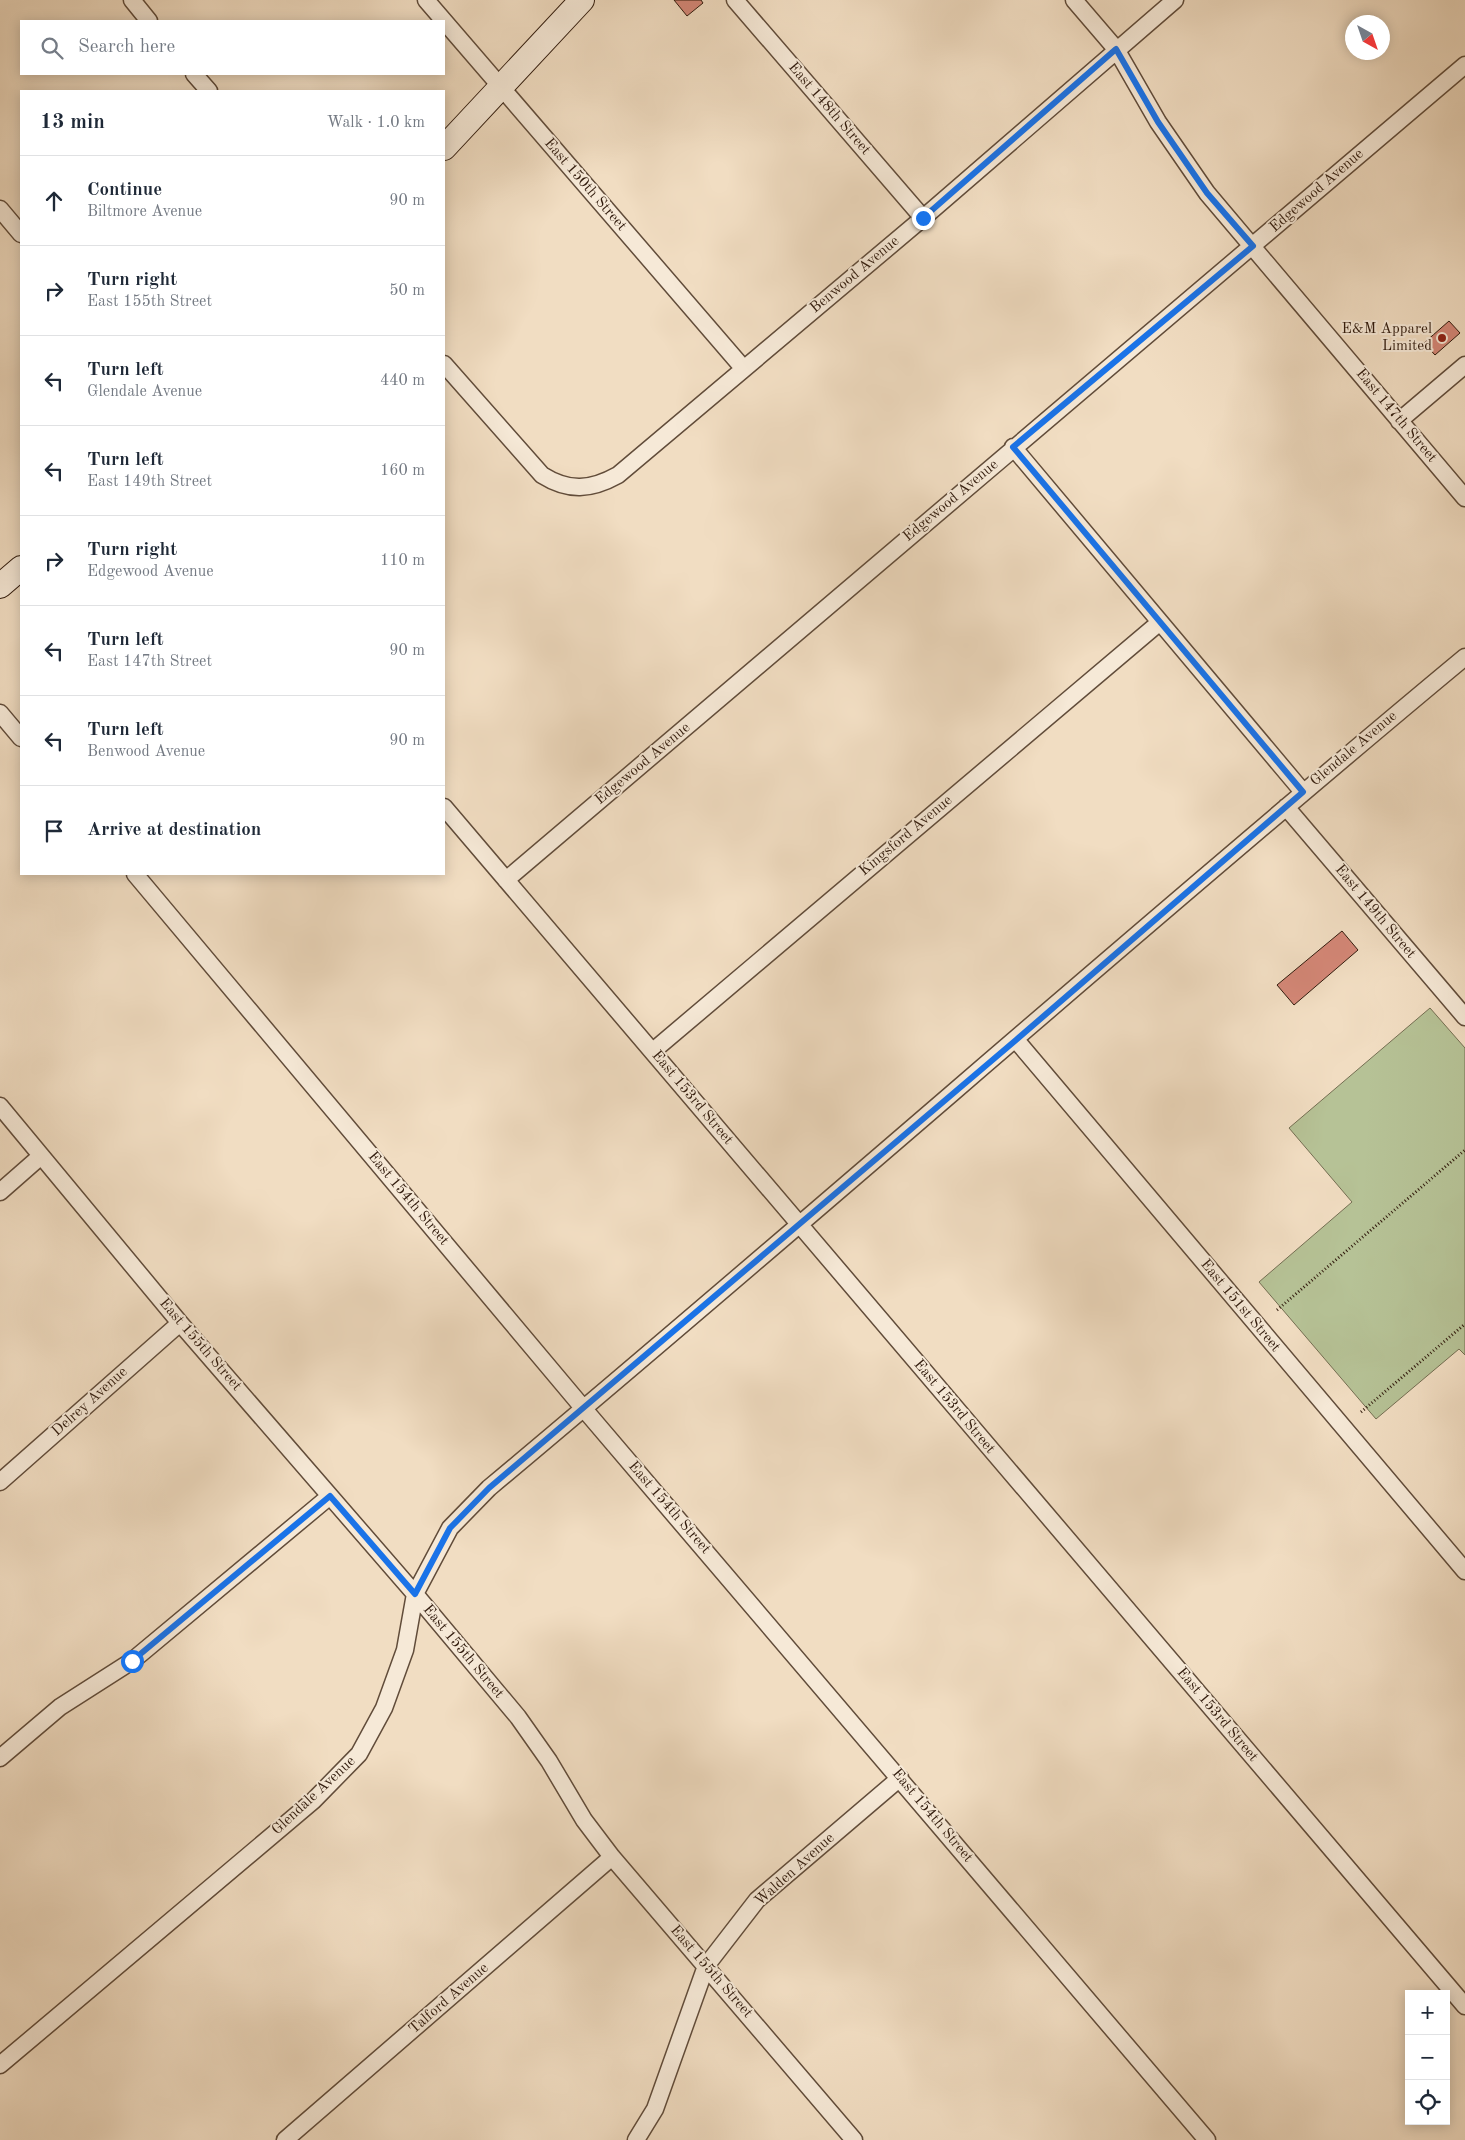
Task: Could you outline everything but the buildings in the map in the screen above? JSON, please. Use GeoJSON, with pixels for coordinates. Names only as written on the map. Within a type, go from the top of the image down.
{"type":"FeatureCollection","features":[{"type":"Feature","properties":{"kind":"main road"},"geometry":{"type":"LineString","coordinates":[[445,147],[582,0]]}},
{"type":"Feature","properties":{"kind":"main road"},"geometry":{"type":"LineString","coordinates":[[0,586],[20,569]]}},
{"type":"Feature","properties":{"kind":"street"},"geometry":{"type":"LineString","coordinates":[[132,0],[149,20]]}},
{"type":"Feature","properties":{"kind":"street","name":"East 150th Street"},"geometry":{"type":"LineString","coordinates":[[426,0],[443,20]]}},
{"type":"Feature","properties":{"kind":"street","name":"East 148th Street"},"geometry":{"type":"LineString","coordinates":[[735,0],[923,218]]}},
{"type":"Feature","properties":{"kind":"street","name":"East 147th Street"},"geometry":{"type":"LineString","coordinates":[[1074,0],[1116,49],[1158,122],[1207,193],[1465,498]]}},
{"type":"Feature","properties":{"kind":"street","name":"Benwood Avenue"},"geometry":{"type":"LineString","coordinates":[[445,365],[542,475],[557,485],[576,487],[600,485],[618,475],[744,369],[923,218],[1116,49],[1175,0]]}},
{"type":"Feature","properties":{"kind":"street","name":"East 150th Street"},"geometry":{"type":"LineString","coordinates":[[445,22],[744,369]]}},
{"type":"Feature","properties":{"kind":"street","name":"Edgewood Avenue"},"geometry":{"type":"LineString","coordinates":[[506,880],[1013,447],[1465,65]]}},
{"type":"Feature","properties":{"kind":"street"},"geometry":{"type":"LineString","coordinates":[[195,75],[208,90]]}},
{"type":"Feature","properties":{"kind":"street"},"geometry":{"type":"LineString","coordinates":[[0,209],[20,233]]}},
{"type":"Feature","properties":{"kind":"street"},"geometry":{"type":"LineString","coordinates":[[1399,421],[1465,365]]}},
{"type":"Feature","properties":{"kind":"street"},"geometry":{"type":"LineString","coordinates":[[1013,447],[1303,792]]}},
{"type":"Feature","properties":{"kind":"street","name":"Kingsford Avenue"},"geometry":{"type":"LineString","coordinates":[[653,1051],[1160,622]]}},
{"type":"Feature","properties":{"kind":"street","name":"Glendale Avenue"},"geometry":{"type":"LineString","coordinates":[[0,2065],[313,1801],[359,1754],[384,1708],[405,1650],[415,1594],[450,1528],[489,1488],[1016,1040],[1286,806],[1465,657]]}},
{"type":"Feature","properties":{"kind":"street"},"geometry":{"type":"LineString","coordinates":[[0,713],[20,737]]}},
{"type":"Feature","properties":{"kind":"street","name":"East 149th Street"},"geometry":{"type":"LineString","coordinates":[[1286,806],[1465,1017]]}},
{"type":"Feature","properties":{"kind":"street","name":"East 153rd Street"},"geometry":{"type":"LineString","coordinates":[[445,807],[1465,2006]]}},
{"type":"Feature","properties":{"kind":"street","name":"East 154th Street"},"geometry":{"type":"LineString","coordinates":[[136,875],[584,1409],[1207,2140]]}},
{"type":"Feature","properties":{"kind":"street","name":"East 151st Street"},"geometry":{"type":"LineString","coordinates":[[1016,1040],[1465,1571]]}},
{"type":"Feature","properties":{"kind":"street","name":"East 155th Street"},"geometry":{"type":"LineString","coordinates":[[0,1106],[180,1323],[415,1594],[518,1717],[549,1761],[584,1820],[612,1857],[854,2140]]}},
{"type":"Feature","properties":{"kind":"street"},"geometry":{"type":"LineString","coordinates":[[0,1192],[42,1156]]}},
{"type":"Feature","properties":{"kind":"street","name":"Delrey Avenue"},"geometry":{"type":"LineString","coordinates":[[0,1482],[180,1323]]}},
{"type":"Feature","properties":{"kind":"street"},"geometry":{"type":"LineString","coordinates":[[0,1758],[60,1707],[132,1661],[330,1496]]}},
{"type":"Feature","properties":{"kind":"street","name":"Walden Avenue"},"geometry":{"type":"LineString","coordinates":[[636,2140],[655,2109],[706,1966],[757,1900],[900,1778]]}},
{"type":"Feature","properties":{"kind":"street","name":"Talford Avenue"},"geometry":{"type":"LineString","coordinates":[[285,2140],[612,1857]]}},
{"type":"Feature","properties":{"kind":"path"},"geometry":{"type":"LineString","coordinates":[[1277,1310],[1465,1150]]}},
{"type":"Feature","properties":{"kind":"path"},"geometry":{"type":"LineString","coordinates":[[1361,1412],[1465,1324]]}},
{"type":"Feature","properties":{"kind":"green space"},"geometry":{"type":"Polygon","coordinates":[[[1430,1008],[1465,1048],[1465,1355],[1459,1349],[1376,1419],[1259,1282],[1352,1202],[1289,1128],[1430,1008]]]}},
{"type":"Feature","properties":{"kind":"place","name":"E&M Apparel Limited"},"geometry":{"type":"Point","coordinates":[1442,338]}},
{"type":"Feature","properties":{"kind":"route"},"geometry":{"type":"LineString","coordinates":[[132,1661],[330,1496],[415,1594],[450,1528],[489,1488],[1016,1040],[1303,792],[1013,447],[1253,246],[1207,193],[1158,122],[1116,49],[923,218]]}}]}
